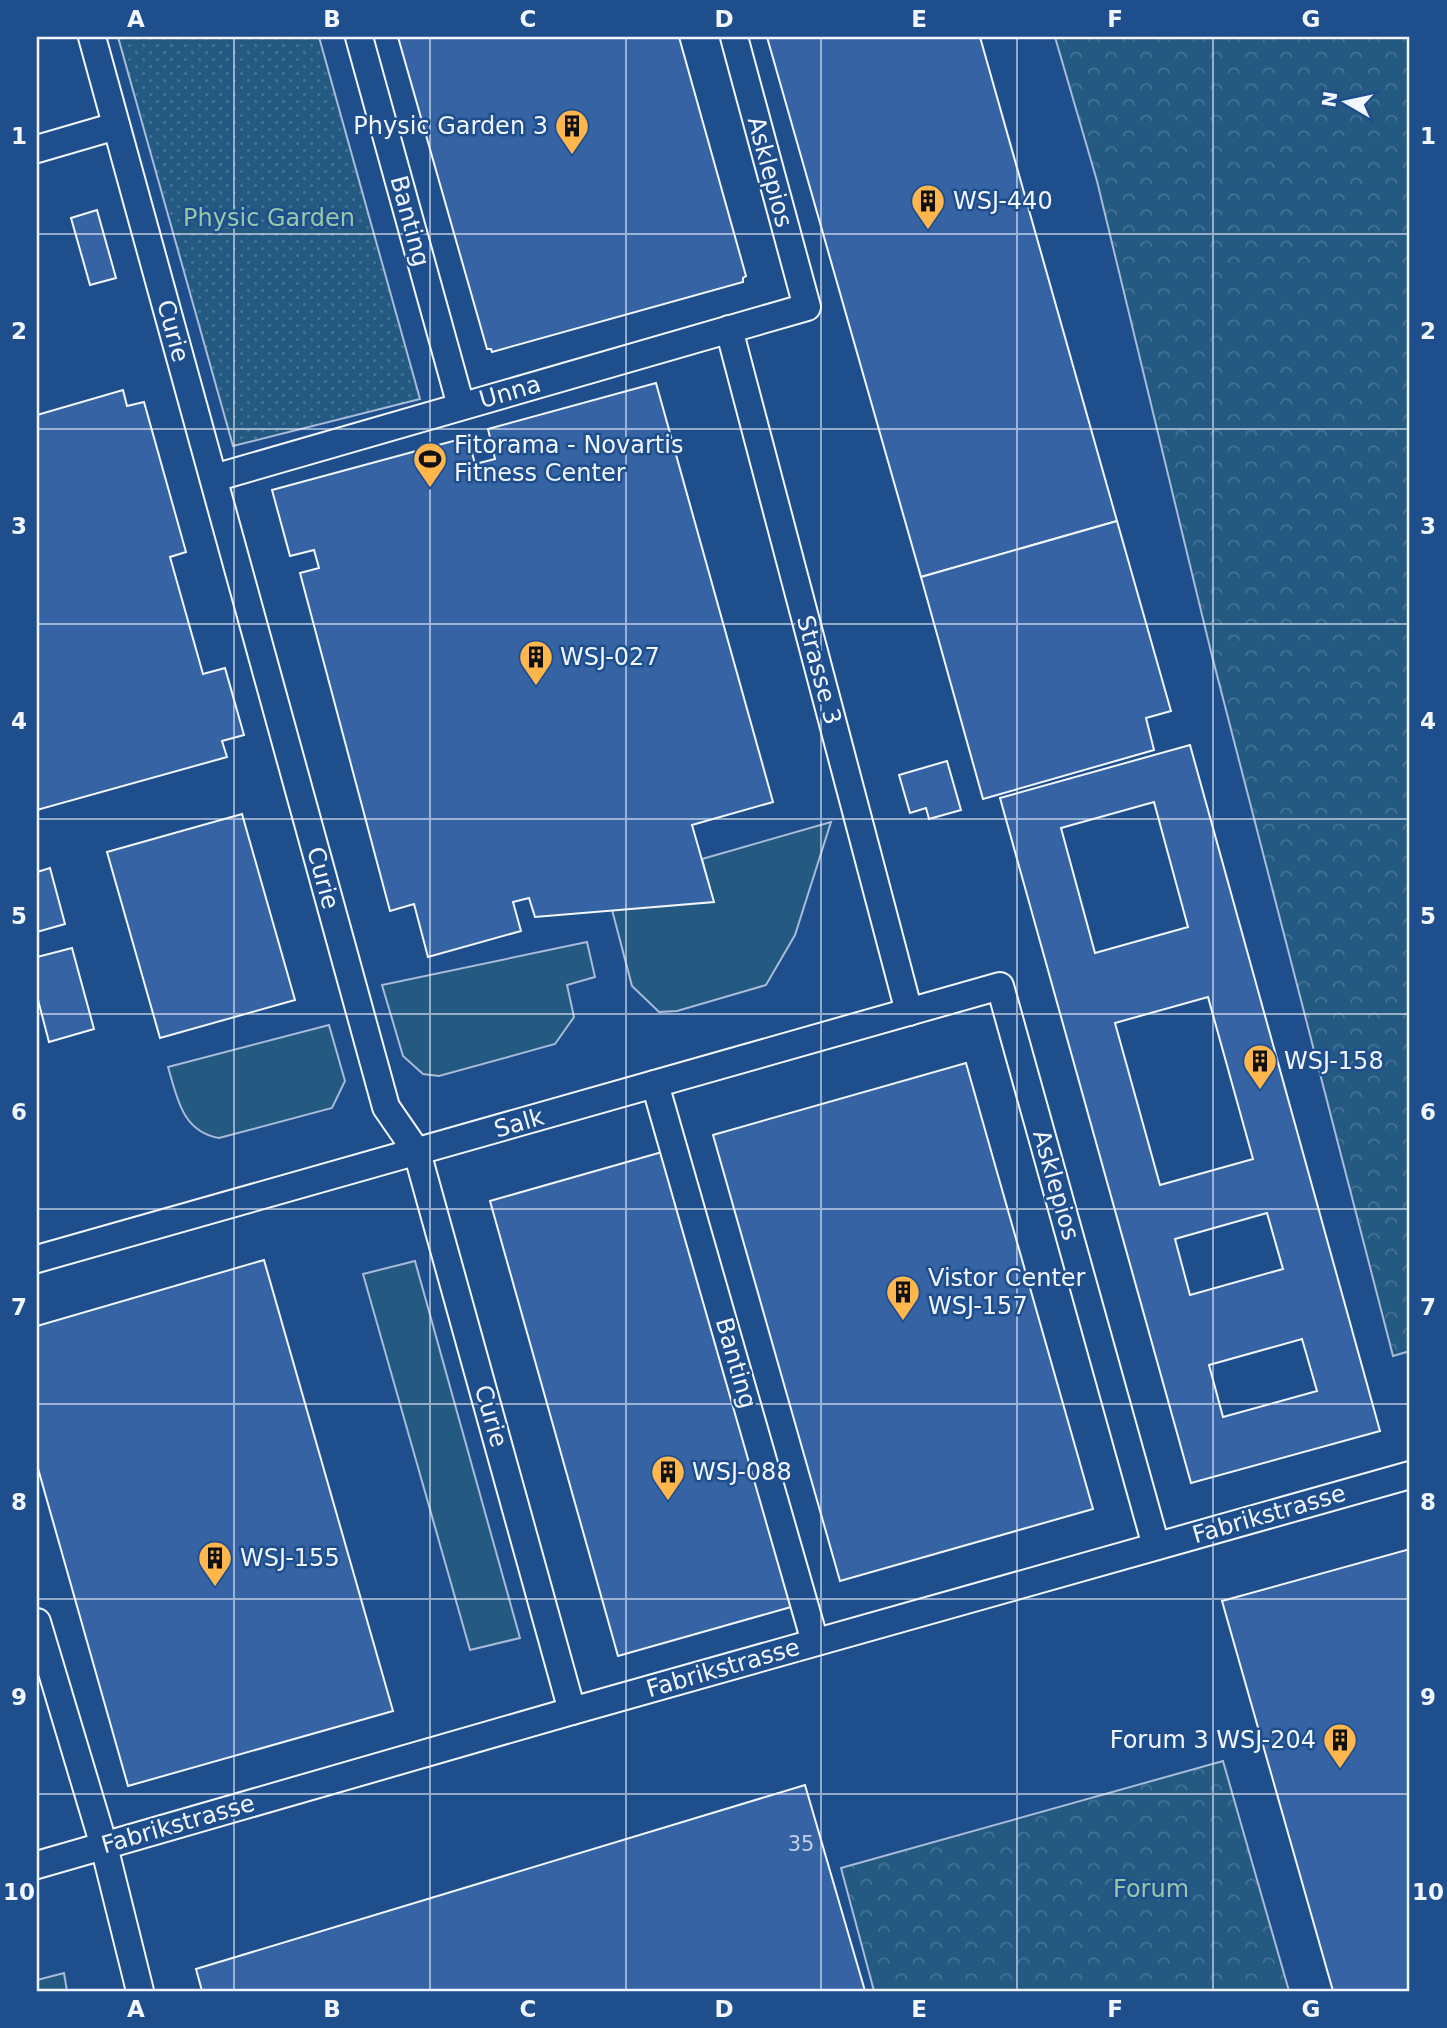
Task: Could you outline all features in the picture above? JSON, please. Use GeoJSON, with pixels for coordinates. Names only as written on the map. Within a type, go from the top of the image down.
{"type":"FeatureCollection","features":[{"type":"Feature","properties":{"kind":"lane","name":"Curie"},"geometry":{"type":"LineString","coordinates":[[92,37],[386,1107],[417,1152],[572,1711]]}},
{"type":"Feature","properties":{"kind":"lane","name":"Banting"},"geometry":{"type":"LineString","coordinates":[[359,37],[461,406]]}},
{"type":"Feature","properties":{"kind":"lane","name":"Asklepios"},"geometry":{"type":"LineString","coordinates":[[734,37],[807,307]]}},
{"type":"Feature","properties":{"kind":"lane"},"geometry":{"type":"LineString","coordinates":[[37,149],[116,126]]}},
{"type":"Feature","properties":{"kind":"lane","name":"Unna"},"geometry":{"type":"LineString","coordinates":[[214,478],[807,307]]}},
{"type":"Feature","properties":{"kind":"lane","name":"Strasse 3"},"geometry":{"type":"LineString","coordinates":[[729,329],[909,1012]]}},
{"type":"Feature","properties":{"kind":"lane","name":"Asklepios"},"geometry":{"type":"LineString","coordinates":[[1000,986],[1156,1546]]}},
{"type":"Feature","properties":{"kind":"lane","name":"Salk"},"geometry":{"type":"LineString","coordinates":[[37,1259],[1000,986]]}},
{"type":"Feature","properties":{"kind":"lane","name":"Banting"},"geometry":{"type":"LineString","coordinates":[[655,1084],[815,1642]]}},
{"type":"Feature","properties":{"kind":"lane","name":"Fabrikstrasse"},"geometry":{"type":"LineString","coordinates":[[37,1865],[1410,1475]]}},
{"type":"Feature","properties":{"kind":"lane"},"geometry":{"type":"LineString","coordinates":[[37,1622],[104,1846],[140,1991]]}},
{"type":"Feature","properties":{"kind":"green space","name":"Physic Garden"},"geometry":{"type":"Polygon","coordinates":[[[118,37],[319,37],[420,399],[233,446],[118,37]]]}},
{"type":"Feature","properties":{"kind":"green space"},"geometry":{"type":"Polygon","coordinates":[[[1055,37],[1410,37],[1410,1351],[1393,1356],[1211,652],[1097,181],[1055,37]]]}},
{"type":"Feature","properties":{"kind":"green space"},"geometry":{"type":"Polygon","coordinates":[[[831,822],[795,935],[766,985],[677,1011],[659,1012],[632,986],[612,910],[713,901],[702,859],[831,822]]]}},
{"type":"Feature","properties":{"kind":"green space"},"geometry":{"type":"Polygon","coordinates":[[[587,942],[595,977],[567,985],[574,1017],[555,1044],[439,1076],[423,1074],[403,1056],[382,985],[587,942]]]}},
{"type":"Feature","properties":{"kind":"green space"},"geometry":{"type":"Polygon","coordinates":[[[329,1025],[345,1081],[332,1108],[219,1138],[197,1129],[183,1112],[168,1067],[329,1025]]]}},
{"type":"Feature","properties":{"kind":"green space"},"geometry":{"type":"Polygon","coordinates":[[[415,1261],[520,1638],[470,1650],[363,1274],[415,1261]]]}},
{"type":"Feature","properties":{"kind":"green space","name":"Forum"},"geometry":{"type":"Polygon","coordinates":[[[1223,1761],[1289,1991],[874,1991],[841,1868],[1223,1761]]]}},
{"type":"Feature","properties":{"kind":"green space"},"geometry":{"type":"Polygon","coordinates":[[[64,1973],[67,1991],[37,1991],[37,1980],[64,1973]]]}},
{"type":"Feature","properties":{"kind":"building","name":"Physic Garden 3"},"geometry":{"type":"Polygon","coordinates":[[[398,37],[679,37],[746,276],[743,282],[492,352],[487,349],[398,37]]]}},
{"type":"Feature","properties":{"kind":"building","name":"WSJ-440"},"geometry":{"type":"Polygon","coordinates":[[[767,37],[980,37],[1117,521],[921,577],[767,37]]]}},
{"type":"Feature","properties":{"kind":"building"},"geometry":{"type":"Polygon","coordinates":[[[97,210],[116,278],[90,285],[71,218],[97,210]]]}},
{"type":"Feature","properties":{"kind":"building","name":"WSJ-027"},"geometry":{"type":"Polygon","coordinates":[[[656,383],[773,802],[692,825],[714,902],[535,917],[529,898],[513,902],[521,931],[428,957],[414,904],[390,911],[300,573],[319,568],[314,550],[290,556],[272,490],[468,437],[475,464],[495,459],[488,429],[656,383]]]}},
{"type":"Feature","properties":{"kind":"building"},"geometry":{"type":"Polygon","coordinates":[[[123,390],[127,406],[144,402],[186,552],[170,557],[203,674],[225,668],[244,735],[222,741],[227,757],[37,810],[37,415],[123,390]]]}},
{"type":"Feature","properties":{"kind":"building"},"geometry":{"type":"Polygon","coordinates":[[[1117,521],[1171,711],[1146,718],[1154,750],[983,799],[921,577],[1117,521]]]}},
{"type":"Feature","properties":{"kind":"building","name":"WSJ-158"},"geometry":{"type":"Polygon","coordinates":[[[1190,745],[1380,1431],[1191,1483],[1000,798],[1190,745]],[[1154,802],[1061,828],[1095,953],[1188,927],[1154,802]],[[1208,997],[1115,1023],[1160,1185],[1253,1159],[1208,997]],[[1267,1213],[1175,1239],[1190,1295],[1283,1269],[1267,1213]],[[1302,1339],[1209,1365],[1223,1417],[1317,1391],[1302,1339]]]}},
{"type":"Feature","properties":{"kind":"building"},"geometry":{"type":"Polygon","coordinates":[[[947,761],[961,810],[929,819],[926,808],[910,813],[899,775],[947,761]]]}},
{"type":"Feature","properties":{"kind":"building"},"geometry":{"type":"Polygon","coordinates":[[[242,814],[295,1000],[160,1038],[107,852],[242,814]]]}},
{"type":"Feature","properties":{"kind":"building"},"geometry":{"type":"Polygon","coordinates":[[[50,868],[65,924],[37,932],[37,872],[50,868]]]}},
{"type":"Feature","properties":{"kind":"building"},"geometry":{"type":"Polygon","coordinates":[[[72,948],[94,1029],[49,1042],[37,996],[37,957],[72,948]]]}},
{"type":"Feature","properties":{"kind":"building","name":"Vistor Center WSJ-157"},"geometry":{"type":"Polygon","coordinates":[[[966,1063],[1093,1509],[840,1581],[713,1135],[966,1063]]]}},
{"type":"Feature","properties":{"kind":"building","name":"WSJ-088"},"geometry":{"type":"Polygon","coordinates":[[[662,1152],[791,1607],[618,1656],[490,1201],[662,1152]]]}},
{"type":"Feature","properties":{"kind":"building","name":"WSJ-155"},"geometry":{"type":"Polygon","coordinates":[[[264,1260],[393,1711],[128,1786],[37,1465],[37,1326],[264,1260]]]}},
{"type":"Feature","properties":{"kind":"building","name":"Forum 3 WSJ-204"},"geometry":{"type":"Polygon","coordinates":[[[1410,1549],[1410,1991],[1333,1991],[1222,1601],[1410,1549]]]}},
{"type":"Feature","properties":{"kind":"building"},"geometry":{"type":"Polygon","coordinates":[[[805,1785],[865,1991],[202,1991],[196,1969],[805,1785]]]}},
{"type":"Feature","properties":{"kind":"place","name":"Physic Garden 3"},"geometry":{"type":"Point","coordinates":[572,156]}},
{"type":"Feature","properties":{"kind":"place","name":"WSJ-440"},"geometry":{"type":"Point","coordinates":[928,231]}},
{"type":"Feature","properties":{"kind":"place","name":"Fitorama - Novartis Fitness Center"},"geometry":{"type":"Point","coordinates":[430,489]}},
{"type":"Feature","properties":{"kind":"place","name":"WSJ-027"},"geometry":{"type":"Point","coordinates":[536,687]}},
{"type":"Feature","properties":{"kind":"place","name":"WSJ-158"},"geometry":{"type":"Point","coordinates":[1260,1091]}},
{"type":"Feature","properties":{"kind":"place","name":"Vistor Center WSJ-157"},"geometry":{"type":"Point","coordinates":[903,1322]}},
{"type":"Feature","properties":{"kind":"place","name":"WSJ-088"},"geometry":{"type":"Point","coordinates":[668,1502]}},
{"type":"Feature","properties":{"kind":"place","name":"WSJ-155"},"geometry":{"type":"Point","coordinates":[215,1588]}},
{"type":"Feature","properties":{"kind":"place","name":"Forum 3 WSJ-204"},"geometry":{"type":"Point","coordinates":[1340,1770]}}]}
